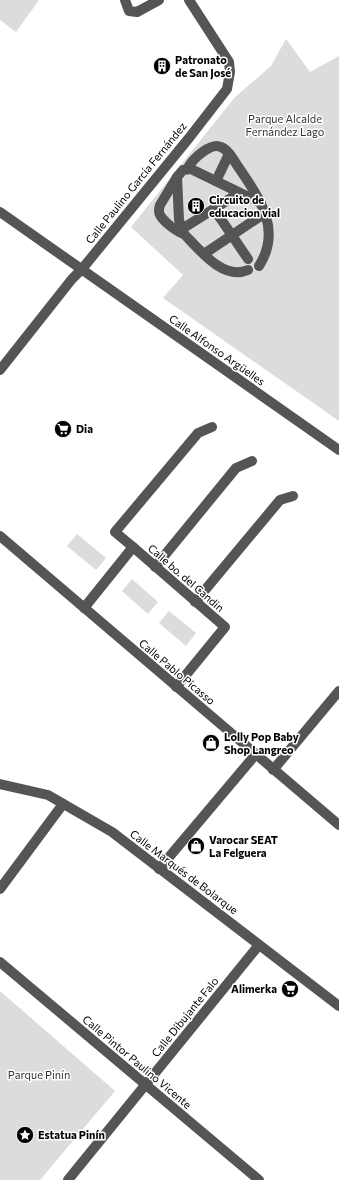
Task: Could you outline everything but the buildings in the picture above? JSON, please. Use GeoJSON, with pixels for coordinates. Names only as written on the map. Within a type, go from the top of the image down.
{"type":"FeatureCollection","features":[{"type":"Feature","properties":{"kind":"street"},"geometry":{"type":"LineString","coordinates":[[124,0],[129,11],[137,12],[159,0]]}},
{"type":"Feature","properties":{"kind":"street","name":"Calle Paulino García Fernández"},"geometry":{"type":"LineString","coordinates":[[0,370],[72,279],[82,269],[189,138],[227,89],[230,72],[229,62],[189,0]]}},
{"type":"Feature","properties":{"kind":"street"},"geometry":{"type":"LineString","coordinates":[[177,177],[179,220],[183,232],[218,267],[236,273],[248,270],[251,272],[256,271],[267,251],[269,230],[266,213],[251,185],[229,154],[222,147],[212,146],[207,148],[192,162],[189,166],[191,169]]}},
{"type":"Feature","properties":{"kind":"street"},"geometry":{"type":"LineString","coordinates":[[216,181],[229,154]]}},
{"type":"Feature","properties":{"kind":"street"},"geometry":{"type":"LineString","coordinates":[[239,193],[183,232],[178,232],[160,216],[159,213],[160,205],[182,170],[191,169],[261,203]]}},
{"type":"Feature","properties":{"kind":"street"},"geometry":{"type":"LineString","coordinates":[[214,209],[248,259]]}},
{"type":"Feature","properties":{"kind":"street","name":"Calle Alfonso Argüelles"},"geometry":{"type":"LineString","coordinates":[[0,212],[339,450]]}},
{"type":"Feature","properties":{"kind":"street"},"geometry":{"type":"LineString","coordinates":[[204,254],[266,213]]}},
{"type":"Feature","properties":{"kind":"street"},"geometry":{"type":"LineString","coordinates":[[248,259],[253,258],[258,261],[259,266]]}},
{"type":"Feature","properties":{"kind":"street"},"geometry":{"type":"LineString","coordinates":[[248,259],[245,264],[246,269],[248,270]]}},
{"type":"Feature","properties":{"kind":"street"},"geometry":{"type":"LineString","coordinates":[[133,547],[116,532],[198,433],[212,427]]}},
{"type":"Feature","properties":{"kind":"street"},"geometry":{"type":"LineString","coordinates":[[155,567],[236,468],[252,461]]}},
{"type":"Feature","properties":{"kind":"street"},"geometry":{"type":"LineString","coordinates":[[196,602],[280,500],[293,496]]}},
{"type":"Feature","properties":{"kind":"street","name":"Calle Pablo Picasso"},"geometry":{"type":"LineString","coordinates":[[0,536],[339,825]]}},
{"type":"Feature","properties":{"kind":"street","name":"Calle bo. del Candin"},"geometry":{"type":"LineString","coordinates":[[84,608],[133,547],[225,627],[176,687]]}},
{"type":"Feature","properties":{"kind":"street"},"geometry":{"type":"LineString","coordinates":[[273,770],[339,691]]}},
{"type":"Feature","properties":{"kind":"street"},"geometry":{"type":"LineString","coordinates":[[159,869],[256,754]]}},
{"type":"Feature","properties":{"kind":"street","name":"Calle Marqués de Bolarque"},"geometry":{"type":"LineString","coordinates":[[0,784],[48,795],[112,832],[339,1006]]}},
{"type":"Feature","properties":{"kind":"street"},"geometry":{"type":"LineString","coordinates":[[0,889],[63,804]]}},
{"type":"Feature","properties":{"kind":"street","name":"Calle Dibujante Falo"},"geometry":{"type":"LineString","coordinates":[[68,1180],[259,945]]}},
{"type":"Feature","properties":{"kind":"street","name":"Calle Pintor Paulino Vicente"},"geometry":{"type":"LineString","coordinates":[[0,962],[259,1180]]}},
{"type":"Feature","properties":{"kind":"green space"},"geometry":{"type":"Polygon","coordinates":[[[0,0],[39,0],[16,32],[0,20],[0,0]]]}},
{"type":"Feature","properties":{"kind":"green space","name":"Parque Alcalde Fernández Lago"},"geometry":{"type":"Polygon","coordinates":[[[286,39],[310,72],[339,56],[339,421],[163,298],[183,275],[131,227],[235,97],[271,66],[286,39]]]}},
{"type":"Feature","properties":{"kind":"green space"},"geometry":{"type":"Polygon","coordinates":[[[77,534],[106,558],[96,570],[67,546],[77,534]]]}},
{"type":"Feature","properties":{"kind":"green space"},"geometry":{"type":"Polygon","coordinates":[[[132,579],[158,602],[148,614],[122,591],[132,579]]]}},
{"type":"Feature","properties":{"kind":"green space"},"geometry":{"type":"Polygon","coordinates":[[[169,611],[196,633],[186,646],[159,623],[169,611]]]}},
{"type":"Feature","properties":{"kind":"green space","name":"Parque Pinín"},"geometry":{"type":"Polygon","coordinates":[[[0,991],[115,1091],[40,1180],[0,1180],[0,991]]]}},
{"type":"Feature","properties":{"kind":"place","name":"Patronato de San José"},"geometry":{"type":"Point","coordinates":[162,66]}},
{"type":"Feature","properties":{"kind":"place","name":"Circuito de educacion vial"},"geometry":{"type":"Point","coordinates":[196,206]}},
{"type":"Feature","properties":{"kind":"place","name":"Dia"},"geometry":{"type":"Point","coordinates":[63,429]}},
{"type":"Feature","properties":{"kind":"place","name":"Lolly Pop Baby Shop Langreo"},"geometry":{"type":"Point","coordinates":[211,743]}},
{"type":"Feature","properties":{"kind":"place","name":"Varocar SEAT La Felguera"},"geometry":{"type":"Point","coordinates":[196,846]}},
{"type":"Feature","properties":{"kind":"place","name":"Alimerka"},"geometry":{"type":"Point","coordinates":[290,989]}},
{"type":"Feature","properties":{"kind":"place","name":"Estatua Pinín"},"geometry":{"type":"Point","coordinates":[25,1135]}}]}
